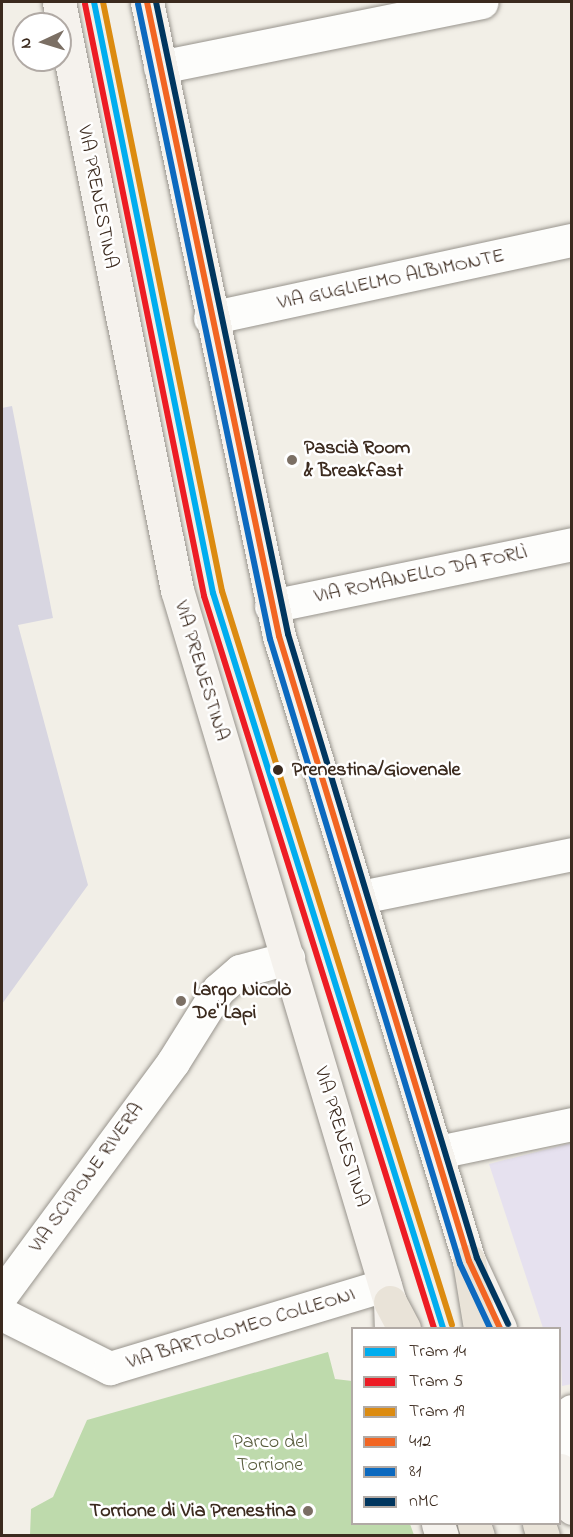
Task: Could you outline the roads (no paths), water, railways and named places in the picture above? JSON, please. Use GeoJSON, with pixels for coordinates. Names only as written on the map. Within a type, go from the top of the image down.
{"type":"FeatureCollection","features":[{"type":"Feature","properties":{"kind":"highway"},"geometry":{"type":"LineString","coordinates":[[469,1262],[480,1327]]}},
{"type":"Feature","properties":{"kind":"main road","name":"VIA PRENESTINA"},"geometry":{"type":"LineString","coordinates":[[59,2],[177,590],[393,1311]]}},
{"type":"Feature","properties":{"kind":"main road"},"geometry":{"type":"LineString","coordinates":[[147,2],[210,318],[271,606],[438,1152],[469,1262],[499,1327]]}},
{"type":"Feature","properties":{"kind":"main road"},"geometry":{"type":"LineString","coordinates":[[561,1473],[572,1508]]}},
{"type":"Feature","properties":{"kind":"street"},"geometry":{"type":"LineString","coordinates":[[160,68],[482,2]]}},
{"type":"Feature","properties":{"kind":"street","name":"VIA GUGLIELMO ALBIMONTE"},"geometry":{"type":"LineString","coordinates":[[210,318],[572,240]]}},
{"type":"Feature","properties":{"kind":"street","name":"VIA ROMANELLO DA FORLÌ"},"geometry":{"type":"LineString","coordinates":[[271,606],[572,544]]}},
{"type":"Feature","properties":{"kind":"street"},"geometry":{"type":"LineString","coordinates":[[361,897],[572,854]]}},
{"type":"Feature","properties":{"kind":"street","name":"VIA SCIPIONE RIVERA"},"geometry":{"type":"LineString","coordinates":[[2,1294],[173,1062],[227,981],[240,971],[288,958]]}},
{"type":"Feature","properties":{"kind":"street"},"geometry":{"type":"LineString","coordinates":[[438,1152],[572,1124]]}},
{"type":"Feature","properties":{"kind":"street","name":"VIA BARTOLOMEO COLLEONI"},"geometry":{"type":"LineString","coordinates":[[2,1314],[110,1368],[393,1311]]}},
{"type":"Feature","properties":{"kind":"street"},"geometry":{"type":"LineString","coordinates":[[561,1444],[572,1456]]}},
{"type":"Feature","properties":{"kind":"tram line","name":"14"},"geometry":{"type":"LineString","coordinates":[[94,2],[213,593],[443,1327]]}},
{"type":"Feature","properties":{"kind":"tram line","name":"19"},"geometry":{"type":"LineString","coordinates":[[103,2],[222,591],[452,1325]]}},
{"type":"Feature","properties":{"kind":"tram line","name":"5"},"geometry":{"type":"LineString","coordinates":[[85,4],[204,596],[434,1327]]}},
{"type":"Feature","properties":{"kind":"place","name":"Pascià Room & Breakfast"},"geometry":{"type":"Point","coordinates":[292,460]}},
{"type":"Feature","properties":{"kind":"place","name":"Prenestina/Giovenale"},"geometry":{"type":"Point","coordinates":[278,770]}},
{"type":"Feature","properties":{"kind":"place","name":"Largo Nicolò De' Lapi"},"geometry":{"type":"Point","coordinates":[181,1001]}},
{"type":"Feature","properties":{"kind":"place","name":"Torrione di Via Prenestina"},"geometry":{"type":"Point","coordinates":[308,1511]}},
{"type":"Feature","properties":{"kind":"park label","name":"Parco del Torrione"},"geometry":{"type":"Point","coordinates":[270,1454]}}]}
